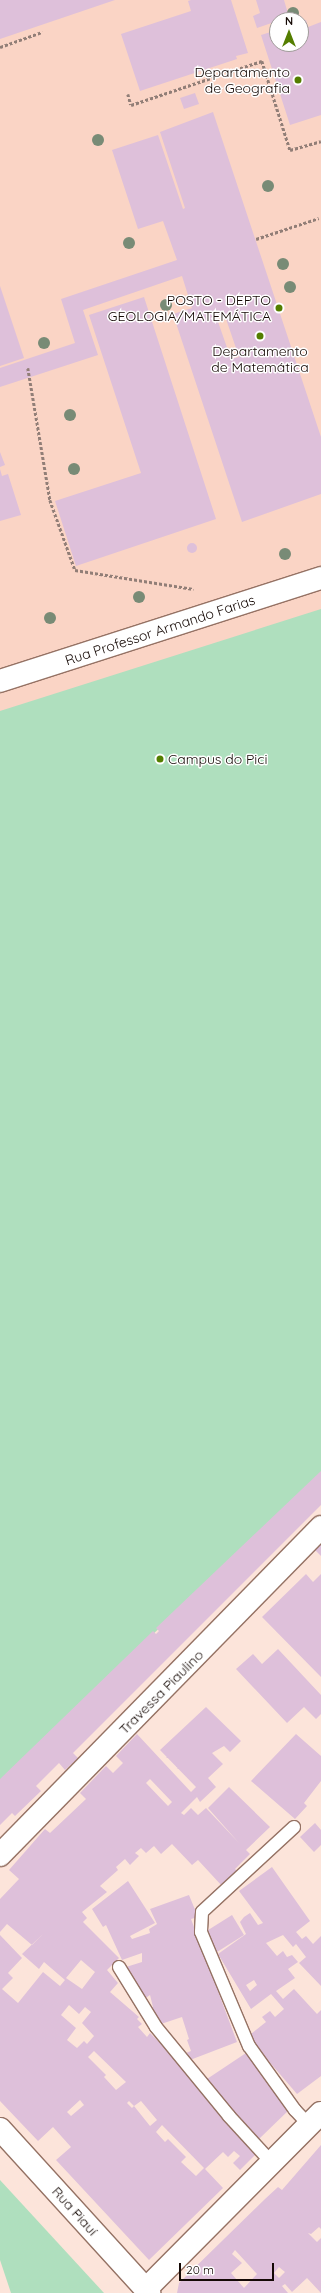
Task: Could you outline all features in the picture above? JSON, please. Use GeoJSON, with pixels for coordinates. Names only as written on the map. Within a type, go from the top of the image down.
{"type":"FeatureCollection","features":[{"type":"Feature","properties":{"kind":"street","name":"Rua Professor Armando Farias"},"geometry":{"type":"LineString","coordinates":[[0,681],[321,578]]}},
{"type":"Feature","properties":{"kind":"street","name":"Travessa Piaulino"},"geometry":{"type":"LineString","coordinates":[[0,1855],[321,1527]]}},
{"type":"Feature","properties":{"kind":"street"},"geometry":{"type":"LineString","coordinates":[[147,2291],[315,2119]]}},
{"type":"Feature","properties":{"kind":"street","name":"Rua Piauí"},"geometry":{"type":"LineString","coordinates":[[0,2129],[147,2291]]}},
{"type":"Feature","properties":{"kind":"lane"},"geometry":{"type":"LineString","coordinates":[[294,1827],[202,1912],[201,1932],[249,2046],[285,2097],[315,2119]]}},
{"type":"Feature","properties":{"kind":"lane"},"geometry":{"type":"LineString","coordinates":[[119,1967],[156,2027],[229,2116],[272,2163]]}},
{"type":"Feature","properties":{"kind":"path"},"geometry":{"type":"LineString","coordinates":[[0,47],[42,32]]}},
{"type":"Feature","properties":{"kind":"path"},"geometry":{"type":"LineString","coordinates":[[128,94],[132,105],[262,60],[290,150],[321,141]]}},
{"type":"Feature","properties":{"kind":"path"},"geometry":{"type":"LineString","coordinates":[[256,239],[319,218]]}},
{"type":"Feature","properties":{"kind":"path"},"geometry":{"type":"LineString","coordinates":[[28,368],[50,500],[75,570],[197,590]]}},
{"type":"Feature","properties":{"kind":"shaded area","name":"Campus do Pici"},"geometry":{"type":"Polygon","coordinates":[[[0,0],[321,0],[321,1473],[0,1781],[0,0]]]}},
{"type":"Feature","properties":{"kind":"green space"},"geometry":{"type":"Polygon","coordinates":[[[321,609],[321,1473],[0,1781],[0,711],[321,609]]]}},
{"type":"Feature","properties":{"kind":"green space"},"geometry":{"type":"Polygon","coordinates":[[[0,2180],[104,2293],[11,2293],[0,2260],[0,2180]]]}},
{"type":"Feature","properties":{"kind":"building"},"geometry":{"type":"Polygon","coordinates":[[[0,0],[115,0],[0,39],[0,0]]]}},
{"type":"Feature","properties":{"kind":"building"},"geometry":{"type":"Polygon","coordinates":[[[231,0],[248,53],[236,56],[237,59],[140,91],[121,34],[191,11],[188,1],[231,0]]]}},
{"type":"Feature","properties":{"kind":"building"},"geometry":{"type":"Polygon","coordinates":[[[256,0],[284,0],[288,12],[269,12],[269,24],[257,28],[253,16],[260,13],[256,0]]]}},
{"type":"Feature","properties":{"kind":"building","name":"Departamento de Geografia"},"geometry":{"type":"Polygon","coordinates":[[[321,22],[321,115],[290,125],[261,35],[269,32],[269,52],[309,52],[309,27],[321,22]]]}},
{"type":"Feature","properties":{"kind":"building"},"geometry":{"type":"Polygon","coordinates":[[[195,93],[199,104],[184,109],[180,98],[195,93]]]}},
{"type":"Feature","properties":{"kind":"building","name":"Departamento de Matemática"},"geometry":{"type":"Polygon","coordinates":[[[213,112],[321,437],[321,494],[242,522],[173,314],[192,308],[182,276],[83,310],[98,355],[0,387],[0,368],[75,343],[61,299],[177,260],[163,221],[138,229],[112,150],[158,135],[183,209],[185,208],[160,132],[213,112]],[[224,313],[216,316],[231,359],[239,357],[224,313]]]}},
{"type":"Feature","properties":{"kind":"building"},"geometry":{"type":"Polygon","coordinates":[[[0,286],[24,358],[0,366],[0,286]]]}},
{"type":"Feature","properties":{"kind":"building"},"geometry":{"type":"Polygon","coordinates":[[[144,297],[216,519],[76,566],[55,501],[141,473],[89,315],[144,297]]]}},
{"type":"Feature","properties":{"kind":"building"},"geometry":{"type":"Polygon","coordinates":[[[0,452],[5,465],[0,467],[0,452]]]}},
{"type":"Feature","properties":{"kind":"building"},"geometry":{"type":"Polygon","coordinates":[[[0,469],[2,476],[8,474],[21,515],[0,521],[0,469]]]}},
{"type":"Feature","properties":{"kind":"building"},"geometry":{"type":"Polygon","coordinates":[[[190,543],[194,543],[196,544],[196,552],[190,553],[187,550],[187,546],[190,543]]]}},
{"type":"Feature","properties":{"kind":"building"},"geometry":{"type":"Polygon","coordinates":[[[321,1471],[321,1505],[73,1753],[78,1758],[65,1770],[59,1763],[36,1786],[41,1791],[15,1816],[12,1813],[0,1825],[0,1779],[153,1631],[156,1634],[159,1631],[156,1628],[321,1471]]]}},
{"type":"Feature","properties":{"kind":"building"},"geometry":{"type":"Polygon","coordinates":[[[321,1544],[321,1556],[315,1550],[321,1544]]]}},
{"type":"Feature","properties":{"kind":"building"},"geometry":{"type":"Polygon","coordinates":[[[306,1574],[313,1582],[321,1574],[321,1677],[262,1617],[306,1574]]]}},
{"type":"Feature","properties":{"kind":"building"},"geometry":{"type":"Polygon","coordinates":[[[278,1649],[321,1695],[321,1714],[316,1719],[304,1707],[287,1723],[236,1669],[253,1654],[262,1664],[278,1649]]]}},
{"type":"Feature","properties":{"kind":"building"},"geometry":{"type":"Polygon","coordinates":[[[206,1707],[241,1741],[230,1752],[224,1746],[212,1753],[223,1764],[208,1778],[216,1787],[200,1802],[197,1797],[181,1813],[184,1815],[191,1808],[198,1815],[206,1808],[239,1843],[208,1808],[229,1787],[270,1827],[246,1850],[250,1854],[235,1869],[238,1872],[222,1886],[198,1860],[192,1865],[172,1844],[161,1854],[154,1846],[146,1853],[141,1848],[135,1853],[139,1856],[130,1865],[125,1859],[116,1867],[118,1870],[100,1886],[107,1892],[82,1912],[87,1918],[83,1922],[119,1958],[107,1970],[118,1983],[110,1992],[139,2017],[137,2019],[142,2024],[138,2027],[147,2037],[150,2033],[184,2067],[258,2152],[240,2170],[233,2163],[240,2156],[234,2151],[228,2157],[223,2152],[205,2169],[223,2188],[149,2260],[56,2160],[71,2147],[53,2127],[38,2141],[0,2101],[0,1935],[22,1958],[8,1973],[13,1978],[2,1989],[18,2003],[43,1972],[60,1986],[65,1980],[44,1962],[39,1969],[22,1954],[32,1945],[7,1924],[0,1932],[0,1899],[19,1879],[9,1870],[45,1829],[50,1833],[86,1799],[80,1793],[106,1766],[113,1773],[123,1763],[116,1756],[137,1734],[191,1792],[196,1787],[160,1750],[206,1707]],[[150,1779],[146,1783],[168,1806],[172,1802],[150,1779]],[[81,1960],[66,1978],[82,1989],[95,1972],[81,1960]],[[69,2005],[61,2015],[76,2028],[67,2040],[77,2048],[84,2041],[87,2044],[94,2036],[82,2023],[91,2012],[85,2007],[79,2014],[69,2005]],[[94,2051],[88,2057],[106,2075],[104,2077],[116,2090],[126,2082],[94,2051]],[[80,2100],[67,2112],[71,2116],[84,2105],[80,2100]],[[129,2101],[127,2103],[132,2108],[134,2106],[129,2101]],[[141,2101],[134,2106],[150,2126],[157,2120],[141,2101]],[[162,2125],[156,2132],[165,2142],[168,2139],[186,2157],[181,2162],[196,2176],[204,2168],[162,2125]]]}},
{"type":"Feature","properties":{"kind":"building"},"geometry":{"type":"Polygon","coordinates":[[[296,1734],[321,1756],[321,1781],[304,1803],[307,1806],[295,1819],[251,1781],[296,1734]]]}},
{"type":"Feature","properties":{"kind":"building"},"geometry":{"type":"Polygon","coordinates":[[[315,1823],[321,1830],[321,1845],[314,1852],[300,1837],[315,1823]]]}},
{"type":"Feature","properties":{"kind":"building"},"geometry":{"type":"Polygon","coordinates":[[[272,1867],[310,1921],[296,1932],[302,1939],[306,1936],[313,1944],[321,1936],[321,1986],[299,1963],[306,1957],[296,1944],[293,1947],[283,1935],[266,1943],[277,1956],[283,1951],[287,1957],[292,1955],[298,1962],[288,1969],[295,1978],[276,1991],[283,1999],[294,1989],[317,2014],[321,2010],[321,2076],[297,2094],[254,2044],[251,2034],[266,2022],[262,2017],[270,2011],[275,2017],[284,2009],[271,1994],[251,2009],[218,1954],[246,1934],[240,1922],[244,1917],[250,1913],[258,1925],[263,1923],[239,1891],[272,1867]],[[254,1980],[246,1985],[250,1991],[257,1985],[254,1980]]]}},
{"type":"Feature","properties":{"kind":"building"},"geometry":{"type":"Polygon","coordinates":[[[128,1881],[155,1923],[130,1936],[132,1939],[150,1933],[149,1929],[157,1924],[150,1909],[189,1895],[198,1917],[191,1919],[237,2042],[190,2060],[186,2053],[191,2051],[187,2040],[189,2039],[182,2017],[158,2025],[150,2009],[153,2007],[150,1995],[144,1999],[126,1967],[142,1962],[142,1953],[122,1960],[106,1925],[103,1927],[92,1909],[128,1881]]]}},
{"type":"Feature","properties":{"kind":"building"},"geometry":{"type":"Polygon","coordinates":[[[232,1915],[244,1935],[217,1952],[205,1932],[232,1915]]]}},
{"type":"Feature","properties":{"kind":"building"},"geometry":{"type":"Polygon","coordinates":[[[246,2053],[292,2107],[258,2140],[204,2081],[246,2053]]]}},
{"type":"Feature","properties":{"kind":"building"},"geometry":{"type":"Polygon","coordinates":[[[321,2145],[321,2229],[319,2227],[311,2234],[308,2233],[317,2242],[321,2238],[321,2293],[307,2278],[292,2292],[285,2284],[282,2286],[288,2293],[177,2293],[179,2283],[278,2187],[282,2190],[321,2145]],[[235,2250],[232,2254],[242,2263],[231,2273],[244,2288],[257,2274],[235,2250]],[[279,2267],[274,2273],[279,2278],[285,2272],[279,2267]]]}},
{"type":"Feature","properties":{"kind":"place","name":"Departamento de Geografia"},"geometry":{"type":"Point","coordinates":[298,80]}},
{"type":"Feature","properties":{"kind":"place","name":"POSTO - DEPTO GEOLOGIA/MATEMÁTICA"},"geometry":{"type":"Point","coordinates":[279,308]}},
{"type":"Feature","properties":{"kind":"place","name":"Departamento de Matemática"},"geometry":{"type":"Point","coordinates":[260,336]}},
{"type":"Feature","properties":{"kind":"place","name":"Campus do Pici"},"geometry":{"type":"Point","coordinates":[160,759]}}]}
